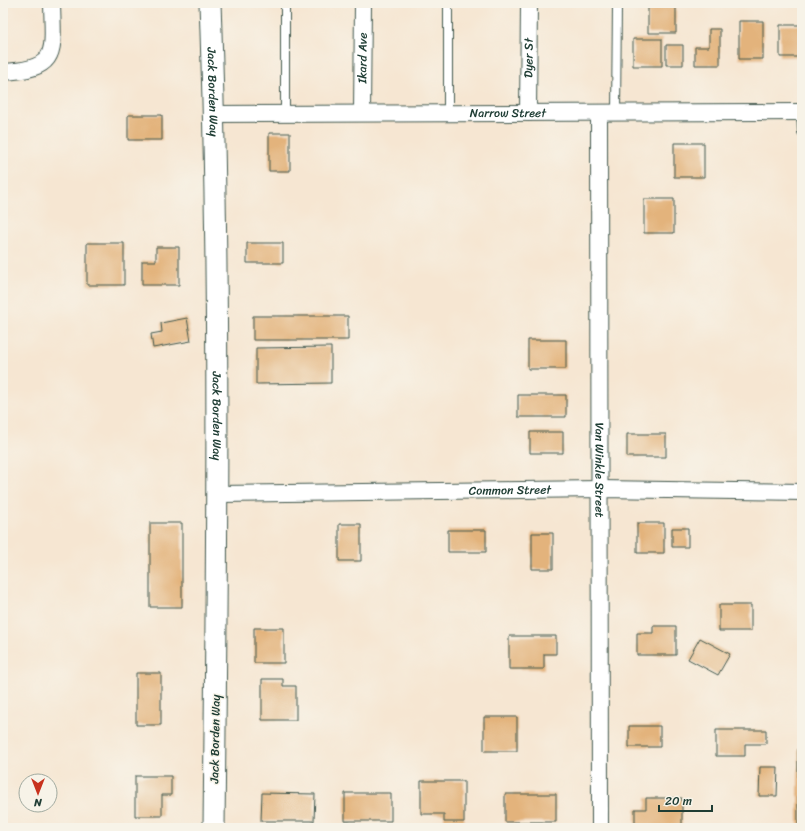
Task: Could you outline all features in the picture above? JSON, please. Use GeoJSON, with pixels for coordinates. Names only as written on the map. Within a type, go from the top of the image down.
{"type":"FeatureCollection","features":[{"type":"Feature","properties":{"kind":"street"},"geometry":{"type":"LineString","coordinates":[[3,72],[26,71],[40,65],[48,59],[52,43],[52,3]]}},
{"type":"Feature","properties":{"kind":"street","name":"Jack Borden Way"},"geometry":{"type":"LineString","coordinates":[[210,3],[214,114],[218,494],[214,828]]}},
{"type":"Feature","properties":{"kind":"street","name":"Ikard Ave"},"geometry":{"type":"LineString","coordinates":[[362,113],[363,3]]}},
{"type":"Feature","properties":{"kind":"street","name":"Dyer St"},"geometry":{"type":"LineString","coordinates":[[528,113],[529,3]]}},
{"type":"Feature","properties":{"kind":"street","name":"Van Winkle Street"},"geometry":{"type":"LineString","coordinates":[[599,112],[600,828]]}},
{"type":"Feature","properties":{"kind":"street","name":"Narrow Street"},"geometry":{"type":"LineString","coordinates":[[214,114],[802,112]]}},
{"type":"Feature","properties":{"kind":"street","name":"Common Street"},"geometry":{"type":"LineString","coordinates":[[218,494],[600,490],[802,492]]}},
{"type":"Feature","properties":{"kind":"lane"},"geometry":{"type":"LineString","coordinates":[[285,3],[285,113]]}},
{"type":"Feature","properties":{"kind":"lane"},"geometry":{"type":"LineString","coordinates":[[448,3],[448,113]]}},
{"type":"Feature","properties":{"kind":"lane"},"geometry":{"type":"LineString","coordinates":[[616,3],[616,112]]}},
{"type":"Feature","properties":{"kind":"lane"},"geometry":{"type":"LineString","coordinates":[[802,112],[802,132]]}},
{"type":"Feature","properties":{"kind":"building"},"geometry":{"type":"Polygon","coordinates":[[[648,3],[676,3],[676,33],[648,33],[648,3]]]}},
{"type":"Feature","properties":{"kind":"building"},"geometry":{"type":"Polygon","coordinates":[[[739,21],[763,21],[763,59],[739,59],[739,21]]]}},
{"type":"Feature","properties":{"kind":"building"},"geometry":{"type":"Polygon","coordinates":[[[780,25],[800,25],[800,57],[780,57],[780,25]]]}},
{"type":"Feature","properties":{"kind":"building"},"geometry":{"type":"Polygon","coordinates":[[[709,29],[720,29],[720,65],[695,65],[695,47],[709,47],[709,29]]]}},
{"type":"Feature","properties":{"kind":"building"},"geometry":{"type":"Polygon","coordinates":[[[633,39],[662,39],[662,66],[633,66],[633,39]]]}},
{"type":"Feature","properties":{"kind":"building"},"geometry":{"type":"Polygon","coordinates":[[[666,45],[683,45],[683,65],[666,65],[666,45]]]}},
{"type":"Feature","properties":{"kind":"building"},"geometry":{"type":"Polygon","coordinates":[[[128,115],[162,115],[162,140],[128,140],[128,115]]]}},
{"type":"Feature","properties":{"kind":"building"},"geometry":{"type":"Polygon","coordinates":[[[269,133],[290,133],[290,171],[269,171],[269,133]]]}},
{"type":"Feature","properties":{"kind":"building"},"geometry":{"type":"Polygon","coordinates":[[[674,143],[704,143],[704,177],[674,177],[674,143]]]}},
{"type":"Feature","properties":{"kind":"building"},"geometry":{"type":"Polygon","coordinates":[[[644,199],[674,199],[674,233],[644,233],[644,199]]]}},
{"type":"Feature","properties":{"kind":"building"},"geometry":{"type":"Polygon","coordinates":[[[87,243],[124,243],[124,285],[87,285],[87,243]]]}},
{"type":"Feature","properties":{"kind":"building"},"geometry":{"type":"Polygon","coordinates":[[[247,243],[283,243],[283,263],[247,263],[247,243]]]}},
{"type":"Feature","properties":{"kind":"building"},"geometry":{"type":"Polygon","coordinates":[[[156,247],[179,247],[179,285],[142,285],[142,261],[156,261],[156,247]]]}},
{"type":"Feature","properties":{"kind":"building"},"geometry":{"type":"Polygon","coordinates":[[[253,316],[348,316],[348,340],[253,340],[253,316]]]}},
{"type":"Feature","properties":{"kind":"building"},"geometry":{"type":"Polygon","coordinates":[[[187,318],[191,341],[153,348],[151,334],[162,332],[161,323],[187,318]]]}},
{"type":"Feature","properties":{"kind":"building"},"geometry":{"type":"Polygon","coordinates":[[[528,340],[566,340],[566,369],[528,369],[528,340]]]}},
{"type":"Feature","properties":{"kind":"building"},"geometry":{"type":"Polygon","coordinates":[[[331,347],[331,383],[256,384],[256,348],[331,347]]]}},
{"type":"Feature","properties":{"kind":"building"},"geometry":{"type":"Polygon","coordinates":[[[518,395],[566,395],[566,417],[518,417],[518,395]]]}},
{"type":"Feature","properties":{"kind":"building"},"geometry":{"type":"Polygon","coordinates":[[[530,432],[563,432],[563,453],[530,453],[530,432]]]}},
{"type":"Feature","properties":{"kind":"building"},"geometry":{"type":"Polygon","coordinates":[[[627,434],[666,434],[666,457],[627,457],[627,434]]]}},
{"type":"Feature","properties":{"kind":"building"},"geometry":{"type":"Polygon","coordinates":[[[150,523],[182,523],[182,607],[150,607],[150,523]]]}},
{"type":"Feature","properties":{"kind":"building"},"geometry":{"type":"Polygon","coordinates":[[[637,523],[664,523],[664,553],[637,553],[637,523]]]}},
{"type":"Feature","properties":{"kind":"building"},"geometry":{"type":"Polygon","coordinates":[[[339,524],[361,524],[361,561],[339,561],[339,524]]]}},
{"type":"Feature","properties":{"kind":"building"},"geometry":{"type":"Polygon","coordinates":[[[672,528],[688,528],[688,547],[672,547],[672,528]]]}},
{"type":"Feature","properties":{"kind":"building"},"geometry":{"type":"Polygon","coordinates":[[[448,530],[486,530],[486,552],[448,552],[448,530]]]}},
{"type":"Feature","properties":{"kind":"building"},"geometry":{"type":"Polygon","coordinates":[[[532,533],[553,533],[553,569],[532,569],[532,533]]]}},
{"type":"Feature","properties":{"kind":"building"},"geometry":{"type":"Polygon","coordinates":[[[719,605],[751,605],[751,631],[719,631],[719,605]]]}},
{"type":"Feature","properties":{"kind":"building"},"geometry":{"type":"Polygon","coordinates":[[[653,626],[676,626],[676,655],[637,655],[637,633],[653,633],[653,626]]]}},
{"type":"Feature","properties":{"kind":"building"},"geometry":{"type":"Polygon","coordinates":[[[254,628],[284,628],[284,663],[254,663],[254,628]]]}},
{"type":"Feature","properties":{"kind":"building"},"geometry":{"type":"Polygon","coordinates":[[[509,636],[556,636],[556,654],[544,654],[544,669],[509,669],[509,636]]]}},
{"type":"Feature","properties":{"kind":"building"},"geometry":{"type":"Polygon","coordinates":[[[700,638],[730,654],[718,675],[688,659],[700,638]]]}},
{"type":"Feature","properties":{"kind":"building"},"geometry":{"type":"Polygon","coordinates":[[[136,673],[161,673],[161,725],[136,725],[136,673]]]}},
{"type":"Feature","properties":{"kind":"building"},"geometry":{"type":"Polygon","coordinates":[[[262,679],[283,679],[283,686],[296,686],[296,720],[262,720],[262,679]]]}},
{"type":"Feature","properties":{"kind":"building"},"geometry":{"type":"Polygon","coordinates":[[[484,717],[517,717],[517,751],[484,751],[484,717]]]}},
{"type":"Feature","properties":{"kind":"building"},"geometry":{"type":"Polygon","coordinates":[[[629,726],[660,726],[660,747],[629,747],[629,726]]]}},
{"type":"Feature","properties":{"kind":"building"},"geometry":{"type":"Polygon","coordinates":[[[716,730],[766,730],[766,744],[745,744],[745,756],[716,756],[716,730]]]}},
{"type":"Feature","properties":{"kind":"building"},"geometry":{"type":"Polygon","coordinates":[[[798,748],[802,748],[802,824],[798,824],[798,748]]]}},
{"type":"Feature","properties":{"kind":"building"},"geometry":{"type":"Polygon","coordinates":[[[760,767],[778,767],[777,796],[759,796],[760,767]]]}},
{"type":"Feature","properties":{"kind":"building"},"geometry":{"type":"Polygon","coordinates":[[[135,776],[171,776],[171,795],[162,795],[162,816],[135,816],[135,776]]]}},
{"type":"Feature","properties":{"kind":"building"},"geometry":{"type":"Polygon","coordinates":[[[421,781],[464,781],[464,822],[444,822],[444,814],[421,814],[421,781]]]}},
{"type":"Feature","properties":{"kind":"building"},"geometry":{"type":"Polygon","coordinates":[[[262,793],[315,794],[314,821],[261,821],[262,793]]]}},
{"type":"Feature","properties":{"kind":"building"},"geometry":{"type":"Polygon","coordinates":[[[345,793],[391,793],[391,821],[345,821],[345,793]]]}},
{"type":"Feature","properties":{"kind":"building"},"geometry":{"type":"Polygon","coordinates":[[[505,794],[556,794],[556,822],[505,822],[505,794]]]}},
{"type":"Feature","properties":{"kind":"building"},"geometry":{"type":"Polygon","coordinates":[[[646,798],[682,798],[682,828],[635,828],[635,809],[646,809],[646,798]]]}}]}
